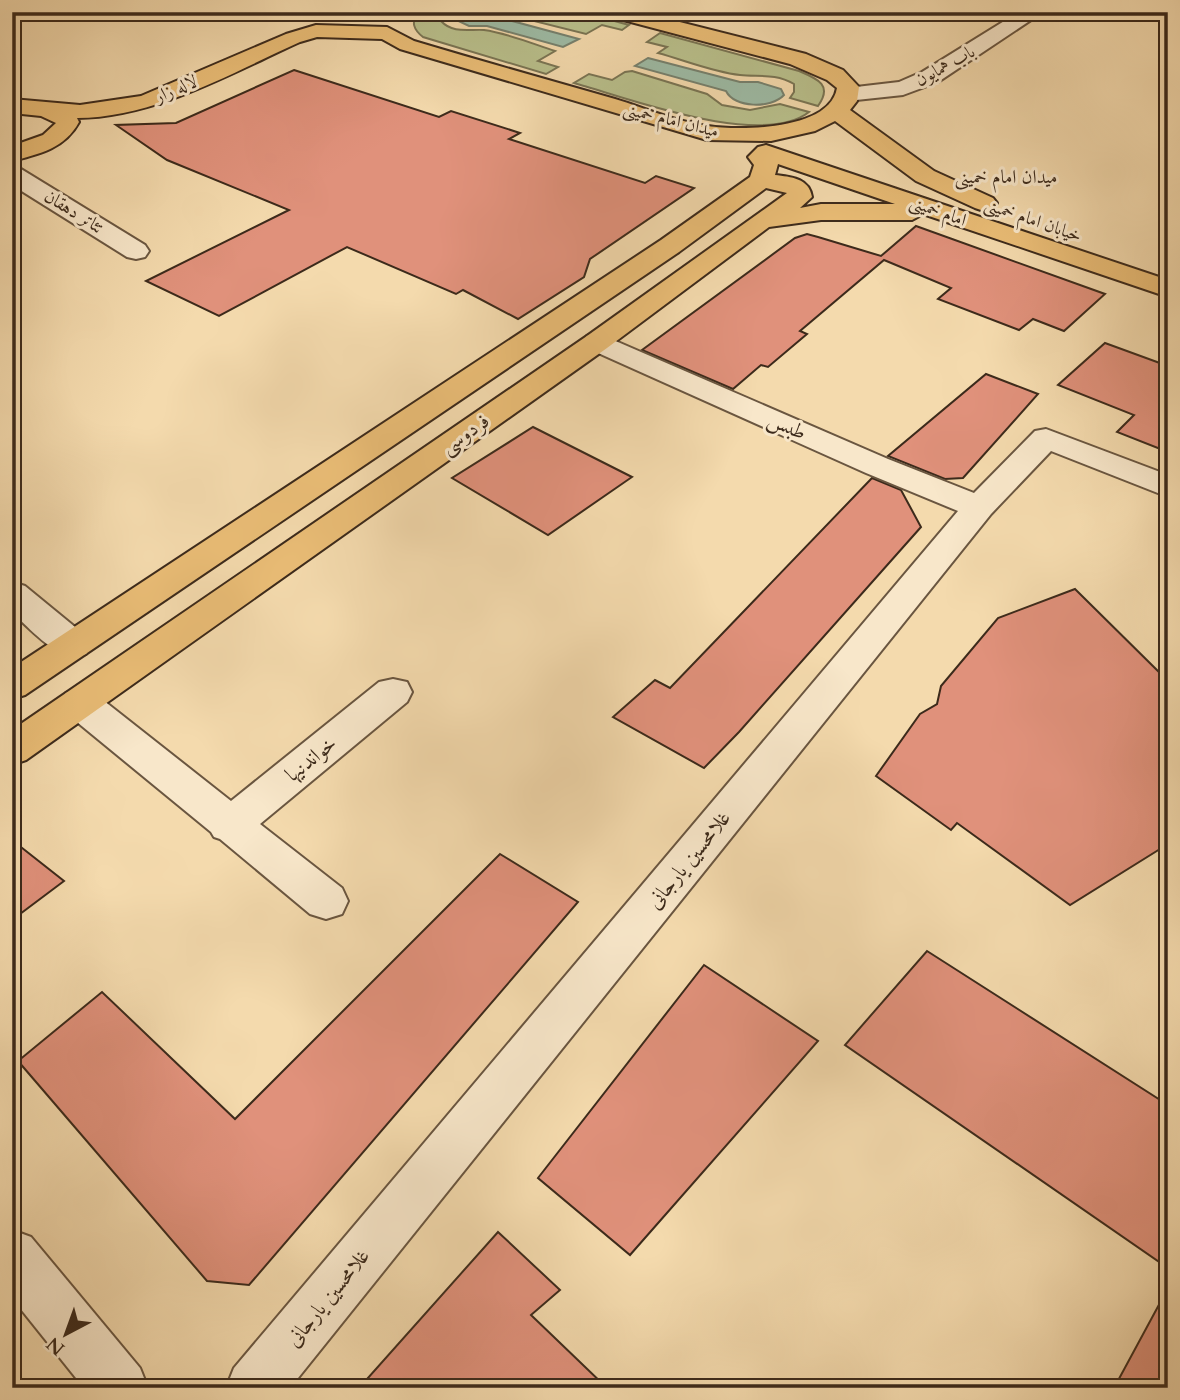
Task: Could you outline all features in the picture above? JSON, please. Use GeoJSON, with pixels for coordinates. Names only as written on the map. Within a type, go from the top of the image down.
{"type":"FeatureCollection","features":[{"type":"Feature","properties":{"kind":"main road"},"geometry":{"type":"LineString","coordinates":[[615,12],[798,59],[835,75],[848,87],[842,102]]}},
{"type":"Feature","properties":{"kind":"main road","name":"میدان امام خمینی"},"geometry":{"type":"LineString","coordinates":[[388,23],[407,45],[707,133],[771,134],[807,126],[842,102]]}},
{"type":"Feature","properties":{"kind":"main road","name":"لاله زار"},"geometry":{"type":"LineString","coordinates":[[12,106],[74,114],[148,101],[293,38],[316,31],[388,23]]}},
{"type":"Feature","properties":{"kind":"main road","name":"خیابان امام خمینی"},"geometry":{"type":"LineString","coordinates":[[842,102],[925,176],[964,196],[1168,266]]}},
{"type":"Feature","properties":{"kind":"main road"},"geometry":{"type":"LineString","coordinates":[[12,154],[52,141],[65,130],[68,122],[48,111]]}},
{"type":"Feature","properties":{"kind":"main road","name":"امام خمینی"},"geometry":{"type":"LineString","coordinates":[[707,133],[1168,289]]}},
{"type":"Feature","properties":{"kind":"main road"},"geometry":{"type":"LineString","coordinates":[[741,144],[766,164],[761,180],[792,185],[799,190],[800,197],[761,221]]}},
{"type":"Feature","properties":{"kind":"main road","name":"فردوسی"},"geometry":{"type":"LineString","coordinates":[[12,686],[556,324],[761,180]]}},
{"type":"Feature","properties":{"kind":"main road","name":"فردوسی"},"geometry":{"type":"LineString","coordinates":[[12,750],[597,342],[761,221],[821,212],[884,211],[947,215]]}},
{"type":"Feature","properties":{"kind":"main road"},"geometry":{"type":"LineString","coordinates":[[556,324],[597,342]]}},
{"type":"Feature","properties":{"kind":"street","name":"باب همایون"},"geometry":{"type":"LineString","coordinates":[[842,102],[903,88],[930,77],[1033,12]]}},
{"type":"Feature","properties":{"kind":"street","name":"تئاتر دهقان"},"geometry":{"type":"LineString","coordinates":[[12,174],[136,251]]}},
{"type":"Feature","properties":{"kind":"street","name":"طبس"},"geometry":{"type":"LineString","coordinates":[[597,342],[877,466],[979,506]]}},
{"type":"Feature","properties":{"kind":"street","name":"غلامحسین یارجانی"},"geometry":{"type":"LineString","coordinates":[[254,1388],[979,506],[1046,439],[1168,487]]}},
{"type":"Feature","properties":{"kind":"street"},"geometry":{"type":"LineString","coordinates":[[12,594],[73,645]]}},
{"type":"Feature","properties":{"kind":"street","name":"خواندنیها"},"geometry":{"type":"LineString","coordinates":[[229,826],[393,692]]}},
{"type":"Feature","properties":{"kind":"street"},"geometry":{"type":"LineString","coordinates":[[80,703],[229,826],[326,901]]}},
{"type":"Feature","properties":{"kind":"street"},"geometry":{"type":"LineString","coordinates":[[12,1256],[120,1388]]}},
{"type":"Feature","properties":{"kind":"green space"},"geometry":{"type":"Polygon","coordinates":[[[419,12],[448,12],[441,21],[451,28],[493,31],[555,51],[538,61],[558,67],[546,74],[423,37],[414,26],[419,12]]]}},
{"type":"Feature","properties":{"kind":"green space"},"geometry":{"type":"Polygon","coordinates":[[[518,12],[582,12],[629,25],[622,30],[602,25],[586,34],[514,16],[518,12]]]}},
{"type":"Feature","properties":{"kind":"green space"},"geometry":{"type":"Polygon","coordinates":[[[660,33],[799,71],[821,84],[824,88],[822,99],[818,106],[790,98],[794,92],[794,84],[780,78],[747,76],[709,69],[658,53],[667,47],[647,42],[660,33]]]}},
{"type":"Feature","properties":{"kind":"green space"},"geometry":{"type":"Polygon","coordinates":[[[632,71],[707,94],[722,105],[750,110],[780,104],[809,112],[787,122],[760,125],[728,123],[659,109],[574,83],[589,74],[612,80],[632,71]]]}},
{"type":"Feature","properties":{"kind":"shaded area"},"geometry":{"type":"Polygon","coordinates":[[[460,12],[498,12],[501,18],[579,39],[563,47],[487,26],[469,26],[454,19],[460,12]]]}},
{"type":"Feature","properties":{"kind":"shaded area"},"geometry":{"type":"Polygon","coordinates":[[[648,58],[740,82],[758,82],[781,89],[784,95],[771,103],[744,103],[730,97],[726,91],[635,66],[648,58]]]}},
{"type":"Feature","properties":{"kind":"building"},"geometry":{"type":"Polygon","coordinates":[[[294,70],[439,117],[451,111],[520,133],[509,139],[645,183],[656,176],[694,188],[590,259],[584,277],[518,319],[463,290],[456,294],[347,247],[219,316],[146,281],[289,210],[167,160],[116,125],[176,123],[294,70]]]}},
{"type":"Feature","properties":{"kind":"building"},"geometry":{"type":"Polygon","coordinates":[[[916,226],[1105,294],[1064,331],[1033,319],[1019,330],[938,299],[951,288],[884,260],[800,331],[807,334],[768,367],[761,365],[733,389],[642,350],[795,238],[807,234],[881,256],[916,226]]]}},
{"type":"Feature","properties":{"kind":"building"},"geometry":{"type":"Polygon","coordinates":[[[1105,343],[1168,366],[1168,452],[1117,432],[1134,415],[1058,385],[1105,343]]]}},
{"type":"Feature","properties":{"kind":"building"},"geometry":{"type":"Polygon","coordinates":[[[986,374],[1038,394],[963,478],[945,479],[888,456],[986,374]]]}},
{"type":"Feature","properties":{"kind":"building"},"geometry":{"type":"Polygon","coordinates":[[[533,427],[632,477],[548,535],[452,478],[533,427]]]}},
{"type":"Feature","properties":{"kind":"building"},"geometry":{"type":"Polygon","coordinates":[[[872,478],[901,490],[921,527],[704,768],[613,717],[655,680],[670,688],[872,478]]]}},
{"type":"Feature","properties":{"kind":"building"},"geometry":{"type":"Polygon","coordinates":[[[1075,589],[1168,681],[1168,844],[1070,905],[957,823],[951,830],[876,776],[920,714],[937,704],[941,686],[998,618],[1075,589]]]}},
{"type":"Feature","properties":{"kind":"building"},"geometry":{"type":"Polygon","coordinates":[[[12,840],[64,881],[12,920],[12,840]]]}},
{"type":"Feature","properties":{"kind":"building"},"geometry":{"type":"Polygon","coordinates":[[[500,854],[578,902],[249,1285],[207,1281],[18,1061],[102,992],[235,1119],[500,854]]]}},
{"type":"Feature","properties":{"kind":"building"},"geometry":{"type":"Polygon","coordinates":[[[927,951],[1168,1105],[1168,1268],[845,1045],[927,951]]]}},
{"type":"Feature","properties":{"kind":"building"},"geometry":{"type":"Polygon","coordinates":[[[704,965],[818,1041],[630,1255],[538,1178],[704,965]]]}},
{"type":"Feature","properties":{"kind":"building"},"geometry":{"type":"Polygon","coordinates":[[[498,1232],[560,1290],[531,1315],[607,1388],[359,1388],[498,1232]]]}},
{"type":"Feature","properties":{"kind":"building"},"geometry":{"type":"Polygon","coordinates":[[[1168,1288],[1168,1388],[1114,1388],[1168,1288]]]}},
{"type":"Feature","properties":{"kind":"district","name":"میدان امام خمینی"},"geometry":{"type":"Point","coordinates":[1006,177]}}]}
